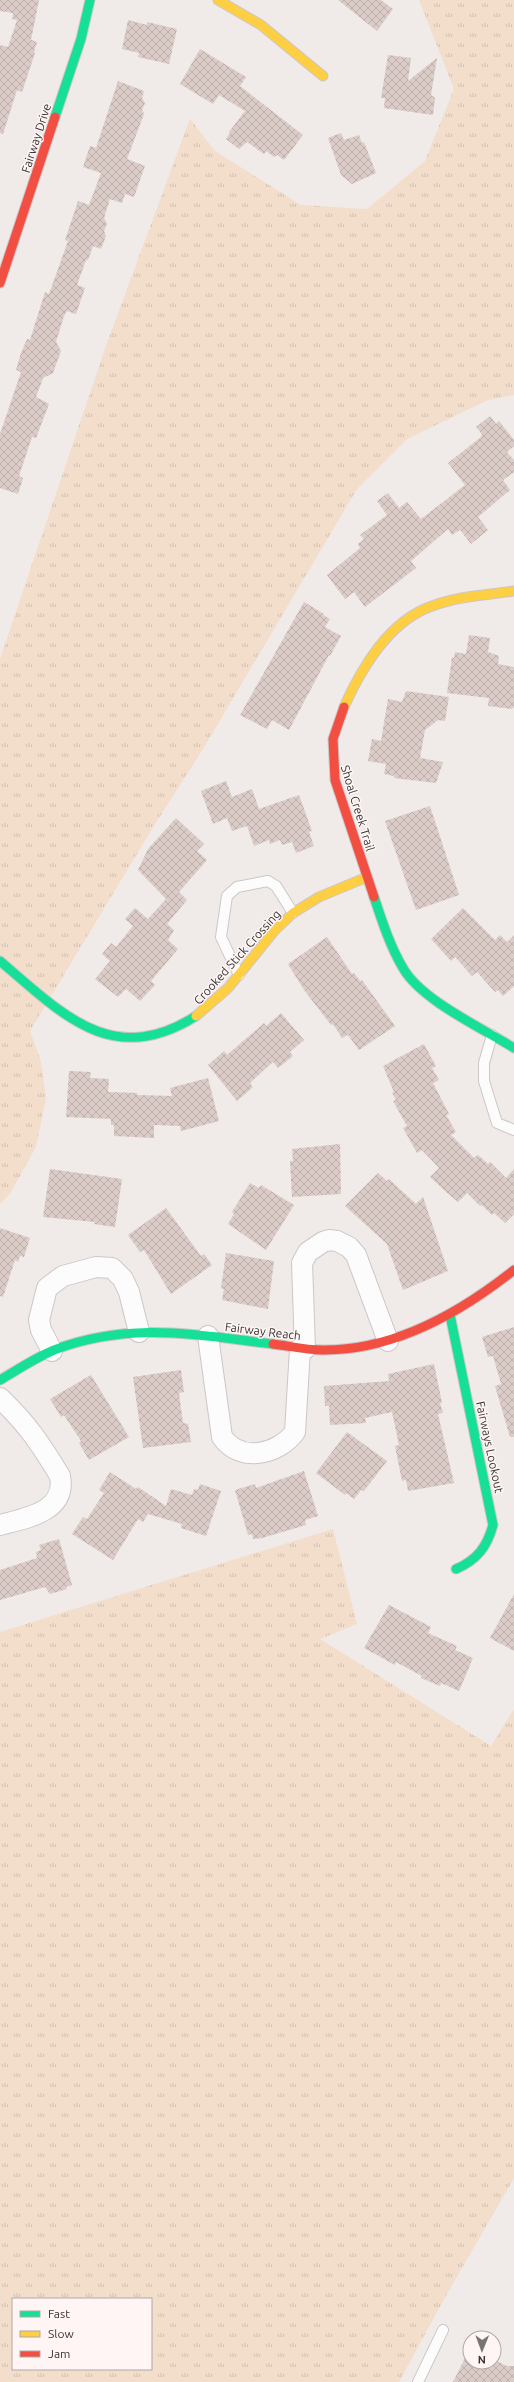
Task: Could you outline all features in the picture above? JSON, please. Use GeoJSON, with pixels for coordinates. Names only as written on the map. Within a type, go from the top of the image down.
{"type":"FeatureCollection","features":[{"type":"Feature","properties":{"kind":"street","name":"Fairway Drive"},"geometry":{"type":"LineString","coordinates":[[0,283],[82,39],[90,0]]}},
{"type":"Feature","properties":{"kind":"street"},"geometry":{"type":"LineString","coordinates":[[218,0],[261,25],[323,76]]}},
{"type":"Feature","properties":{"kind":"street","name":"Shoal Creek Trail"},"geometry":{"type":"LineString","coordinates":[[514,590],[434,606],[411,617],[388,635],[344,705],[336,726],[332,762],[335,780],[394,953],[412,980],[428,996],[447,1010],[514,1048]]}},
{"type":"Feature","properties":{"kind":"street","name":"Crooked Stick Crossing"},"geometry":{"type":"LineString","coordinates":[[0,961],[77,1023],[116,1036],[140,1037],[162,1033],[186,1024],[202,1014],[239,975],[275,931],[293,913],[309,902],[367,877]]}},
{"type":"Feature","properties":{"kind":"street"},"geometry":{"type":"LineString","coordinates":[[208,1336],[222,1438],[227,1444],[240,1453],[252,1454],[279,1447],[287,1442],[294,1432],[302,1349],[302,1263],[312,1248],[329,1240],[336,1241],[349,1247],[356,1255],[388,1341]]}},
{"type":"Feature","properties":{"kind":"street"},"geometry":{"type":"LineString","coordinates":[[52,1351],[41,1330],[39,1320],[47,1288],[53,1281],[63,1276],[96,1267],[112,1268],[123,1279],[129,1292],[139,1332]]}},
{"type":"Feature","properties":{"kind":"street","name":"Fairway Reach"},"geometry":{"type":"LineString","coordinates":[[0,1380],[52,1351],[91,1338],[139,1332],[165,1331],[302,1349],[339,1350],[388,1341],[450,1315],[485,1294],[514,1270]]}},
{"type":"Feature","properties":{"kind":"street","name":"Fairways Lookout"},"geometry":{"type":"LineString","coordinates":[[450,1315],[493,1525],[490,1539],[482,1553],[469,1564],[456,1569]]}},
{"type":"Feature","properties":{"kind":"street"},"geometry":{"type":"LineString","coordinates":[[0,1398],[26,1423],[60,1476],[61,1482],[61,1490],[56,1500],[47,1510],[0,1525]]}},
{"type":"Feature","properties":{"kind":"lane"},"geometry":{"type":"LineString","coordinates":[[239,975],[221,937],[227,896],[237,886],[268,882],[276,886],[293,913]]}},
{"type":"Feature","properties":{"kind":"lane"},"geometry":{"type":"LineString","coordinates":[[492,1035],[484,1063],[484,1081],[497,1123],[514,1130]]}},
{"type":"Feature","properties":{"kind":"lane"},"geometry":{"type":"LineString","coordinates":[[418,2382],[443,2330]]}},
{"type":"Feature","properties":{"kind":"green space"},"geometry":{"type":"Polygon","coordinates":[[[419,0],[514,0],[514,395],[488,400],[407,439],[357,489],[203,749],[152,829],[30,1031],[41,1062],[46,1098],[36,1147],[11,1192],[0,1204],[0,659],[107,343],[190,119],[215,151],[301,205],[367,209],[425,161],[454,89],[419,0]]]}},
{"type":"Feature","properties":{"kind":"green space"},"geometry":{"type":"Polygon","coordinates":[[[333,1529],[357,1624],[320,1639],[491,1746],[514,1709],[514,2178],[443,2301],[399,2382],[0,2382],[0,1632],[333,1529]]]}},
{"type":"Feature","properties":{"kind":"building"},"geometry":{"type":"Polygon","coordinates":[[[0,0],[39,0],[31,40],[37,42],[35,53],[22,92],[17,90],[3,134],[0,133],[0,45],[8,47],[17,20],[12,19],[13,13],[0,11],[0,0]]]}},
{"type":"Feature","properties":{"kind":"building"},"geometry":{"type":"Polygon","coordinates":[[[338,0],[381,0],[393,9],[377,31],[338,0]]]}},
{"type":"Feature","properties":{"kind":"building"},"geometry":{"type":"Polygon","coordinates":[[[128,20],[147,25],[147,22],[177,29],[169,64],[138,57],[139,53],[122,49],[128,20]]]}},
{"type":"Feature","properties":{"kind":"building"},"geometry":{"type":"Polygon","coordinates":[[[200,49],[246,77],[240,86],[303,135],[284,160],[277,155],[274,157],[266,151],[264,154],[247,142],[239,149],[226,139],[230,133],[229,132],[245,111],[219,95],[213,104],[180,84],[200,49]]]}},
{"type":"Feature","properties":{"kind":"building"},"geometry":{"type":"Polygon","coordinates":[[[388,55],[411,58],[408,81],[437,58],[431,95],[435,98],[433,115],[384,108],[385,98],[381,98],[388,55]]]}},
{"type":"Feature","properties":{"kind":"building"},"geometry":{"type":"Polygon","coordinates":[[[118,81],[144,91],[142,98],[145,103],[142,110],[144,114],[127,159],[145,166],[134,197],[125,194],[122,203],[110,199],[104,218],[107,224],[104,231],[106,236],[101,249],[93,246],[77,285],[85,288],[76,314],[67,311],[64,316],[56,342],[61,351],[53,373],[43,378],[36,397],[49,404],[36,438],[32,437],[19,476],[23,478],[18,494],[0,488],[0,434],[21,372],[16,370],[21,353],[27,339],[30,340],[45,292],[49,294],[68,241],[65,240],[78,201],[89,205],[101,173],[83,167],[90,146],[96,148],[118,81]]]}},
{"type":"Feature","properties":{"kind":"building"},"geometry":{"type":"Polygon","coordinates":[[[341,133],[344,140],[359,135],[362,143],[364,142],[376,173],[352,184],[341,175],[328,138],[341,133]]]}},
{"type":"Feature","properties":{"kind":"building"},"geometry":{"type":"Polygon","coordinates":[[[490,416],[496,424],[499,421],[514,440],[514,446],[507,452],[514,460],[514,472],[503,480],[510,490],[478,517],[488,530],[471,544],[460,530],[452,535],[448,529],[411,561],[416,568],[365,607],[354,592],[345,599],[327,575],[360,548],[358,544],[364,539],[360,535],[387,515],[377,501],[388,493],[399,508],[407,502],[421,519],[465,485],[448,463],[481,437],[482,434],[476,427],[490,416]]]}},
{"type":"Feature","properties":{"kind":"building"},"geometry":{"type":"Polygon","coordinates":[[[304,602],[330,619],[325,627],[341,636],[330,656],[329,655],[289,730],[272,720],[267,729],[240,715],[304,602]]]}},
{"type":"Feature","properties":{"kind":"building"},"geometry":{"type":"Polygon","coordinates":[[[469,635],[490,638],[488,652],[499,656],[498,664],[514,667],[514,707],[512,709],[488,706],[489,698],[447,693],[452,657],[454,658],[455,652],[466,654],[469,635]]]}},
{"type":"Feature","properties":{"kind":"building"},"geometry":{"type":"Polygon","coordinates":[[[406,691],[449,697],[445,721],[438,720],[425,730],[420,758],[443,762],[436,783],[394,778],[394,776],[384,774],[386,764],[368,761],[372,739],[381,741],[388,699],[402,702],[406,691]]]}},
{"type":"Feature","properties":{"kind":"building"},"geometry":{"type":"Polygon","coordinates":[[[226,781],[232,797],[252,789],[259,809],[299,795],[312,831],[309,832],[314,846],[296,853],[292,842],[282,845],[280,840],[270,844],[269,840],[254,846],[247,826],[232,831],[227,818],[213,824],[201,791],[226,781]]]}},
{"type":"Feature","properties":{"kind":"building"},"geometry":{"type":"Polygon","coordinates":[[[430,806],[459,895],[416,910],[385,821],[430,806]]]}},
{"type":"Feature","properties":{"kind":"building"},"geometry":{"type":"Polygon","coordinates":[[[176,818],[204,844],[197,851],[207,860],[179,892],[187,900],[167,924],[174,930],[168,940],[178,949],[151,981],[155,985],[140,1001],[126,989],[118,997],[95,979],[110,961],[102,954],[111,943],[116,947],[133,926],[125,919],[135,908],[148,919],[166,899],[138,870],[148,849],[176,818]]]}},
{"type":"Feature","properties":{"kind":"building"},"geometry":{"type":"Polygon","coordinates":[[[463,908],[495,940],[500,935],[507,942],[514,935],[514,986],[503,996],[498,990],[495,992],[477,972],[472,976],[455,957],[451,961],[431,939],[463,908]]]}},
{"type":"Feature","properties":{"kind":"building"},"geometry":{"type":"Polygon","coordinates":[[[327,937],[352,974],[354,973],[360,981],[362,980],[395,1026],[359,1050],[348,1035],[342,1038],[333,1024],[331,1025],[304,990],[288,964],[327,937]]]}},
{"type":"Feature","properties":{"kind":"building"},"geometry":{"type":"Polygon","coordinates":[[[281,1013],[304,1040],[290,1052],[293,1056],[278,1068],[273,1062],[250,1083],[253,1087],[237,1101],[208,1065],[224,1051],[227,1055],[264,1023],[266,1026],[281,1013]]]}},
{"type":"Feature","properties":{"kind":"building"},"geometry":{"type":"Polygon","coordinates":[[[424,1044],[436,1066],[432,1068],[439,1080],[433,1083],[449,1114],[446,1115],[456,1132],[451,1135],[474,1158],[478,1155],[488,1164],[490,1162],[506,1178],[514,1169],[514,1214],[505,1223],[494,1213],[492,1215],[482,1205],[480,1206],[467,1193],[458,1202],[445,1191],[430,1177],[439,1168],[422,1150],[417,1153],[403,1128],[407,1126],[393,1101],[396,1100],[392,1093],[394,1092],[383,1066],[424,1044]]]}},
{"type":"Feature","properties":{"kind":"building"},"geometry":{"type":"Polygon","coordinates":[[[69,1071],[91,1072],[90,1078],[109,1079],[108,1092],[137,1093],[137,1095],[172,1096],[170,1088],[208,1078],[219,1121],[181,1131],[180,1126],[154,1125],[154,1138],[114,1136],[114,1125],[111,1125],[111,1119],[66,1117],[69,1071]]]}},
{"type":"Feature","properties":{"kind":"building"},"geometry":{"type":"Polygon","coordinates":[[[340,1144],[341,1194],[292,1197],[290,1161],[293,1161],[292,1149],[340,1144]]]}},
{"type":"Feature","properties":{"kind":"building"},"geometry":{"type":"Polygon","coordinates":[[[50,1169],[122,1179],[115,1227],[94,1224],[95,1222],[43,1217],[50,1169]]]}},
{"type":"Feature","properties":{"kind":"building"},"geometry":{"type":"Polygon","coordinates":[[[378,1173],[387,1181],[389,1179],[416,1204],[423,1197],[448,1271],[403,1290],[387,1244],[345,1206],[378,1173]]]}},
{"type":"Feature","properties":{"kind":"building"},"geometry":{"type":"Polygon","coordinates":[[[250,1183],[259,1188],[261,1185],[294,1205],[266,1250],[228,1224],[234,1214],[232,1212],[250,1183]]]}},
{"type":"Feature","properties":{"kind":"building"},"geometry":{"type":"Polygon","coordinates":[[[166,1208],[201,1256],[204,1254],[212,1265],[171,1294],[144,1250],[140,1252],[128,1235],[166,1208]]]}},
{"type":"Feature","properties":{"kind":"building"},"geometry":{"type":"Polygon","coordinates":[[[0,1228],[30,1238],[24,1257],[20,1256],[18,1262],[15,1260],[3,1297],[0,1296],[0,1228]]]}},
{"type":"Feature","properties":{"kind":"building"},"geometry":{"type":"Polygon","coordinates":[[[226,1253],[274,1261],[268,1309],[222,1300],[224,1289],[221,1288],[226,1253]]]}},
{"type":"Feature","properties":{"kind":"building"},"geometry":{"type":"Polygon","coordinates":[[[514,1327],[514,1437],[510,1437],[495,1386],[501,1384],[493,1356],[488,1357],[482,1337],[514,1327]]]}},
{"type":"Feature","properties":{"kind":"building"},"geometry":{"type":"Polygon","coordinates":[[[434,1364],[443,1413],[438,1414],[454,1483],[408,1491],[406,1480],[402,1481],[395,1446],[399,1445],[392,1412],[365,1418],[366,1423],[330,1425],[329,1406],[325,1406],[324,1386],[389,1381],[388,1374],[434,1364]]]}},
{"type":"Feature","properties":{"kind":"building"},"geometry":{"type":"Polygon","coordinates":[[[181,1370],[184,1392],[179,1393],[183,1423],[188,1424],[191,1442],[143,1448],[133,1377],[181,1370]]]}},
{"type":"Feature","properties":{"kind":"building"},"geometry":{"type":"Polygon","coordinates":[[[91,1375],[129,1437],[89,1460],[79,1443],[81,1441],[64,1415],[61,1417],[50,1399],[91,1375]]]}},
{"type":"Feature","properties":{"kind":"building"},"geometry":{"type":"Polygon","coordinates":[[[347,1432],[387,1461],[364,1491],[361,1490],[354,1499],[346,1493],[345,1495],[316,1473],[347,1432]]]}},
{"type":"Feature","properties":{"kind":"building"},"geometry":{"type":"Polygon","coordinates":[[[304,1471],[318,1516],[305,1520],[306,1525],[262,1538],[253,1539],[252,1534],[248,1535],[235,1490],[255,1484],[256,1488],[304,1471]]]}},
{"type":"Feature","properties":{"kind":"building"},"geometry":{"type":"Polygon","coordinates":[[[110,1472],[136,1489],[138,1487],[166,1506],[171,1489],[192,1495],[194,1489],[198,1490],[200,1484],[221,1491],[206,1536],[181,1528],[182,1524],[148,1514],[143,1522],[138,1519],[113,1560],[72,1534],[83,1517],[87,1519],[104,1493],[99,1490],[110,1472]]]}},
{"type":"Feature","properties":{"kind":"building"},"geometry":{"type":"Polygon","coordinates":[[[59,1539],[72,1585],[66,1587],[67,1589],[50,1594],[45,1587],[0,1600],[0,1570],[37,1558],[36,1552],[41,1550],[39,1545],[59,1539]]]}},
{"type":"Feature","properties":{"kind":"building"},"geometry":{"type":"Polygon","coordinates":[[[514,1594],[514,1651],[490,1638],[514,1594]]]}},
{"type":"Feature","properties":{"kind":"building"},"geometry":{"type":"Polygon","coordinates":[[[389,1605],[431,1627],[428,1633],[457,1646],[455,1650],[473,1658],[459,1691],[441,1683],[440,1686],[421,1678],[422,1676],[396,1662],[395,1665],[364,1648],[389,1605]]]}},
{"type":"Feature","properties":{"kind":"building"},"geometry":{"type":"Polygon","coordinates":[[[462,2364],[462,2370],[502,2370],[502,2364],[507,2366],[514,2366],[514,2382],[453,2382],[462,2364]]]}},
{"type":"Feature","properties":{"kind":"traffic: fast"},"geometry":{"type":"LineString","coordinates":[[55,117],[81,39],[90,0]]}},
{"type":"Feature","properties":{"kind":"traffic: fast"},"geometry":{"type":"LineString","coordinates":[[374,897],[394,951],[403,968],[412,980],[423,991],[438,1002],[514,1048]]}},
{"type":"Feature","properties":{"kind":"traffic: fast"},"geometry":{"type":"LineString","coordinates":[[0,961],[67,1016],[90,1028],[114,1036],[139,1037],[166,1031],[196,1016]]}},
{"type":"Feature","properties":{"kind":"traffic: fast"},"geometry":{"type":"LineString","coordinates":[[450,1315],[493,1525],[488,1540],[480,1552],[470,1561],[456,1569]]}},
{"type":"Feature","properties":{"kind":"traffic: fast"},"geometry":{"type":"LineString","coordinates":[[0,1380],[33,1360],[54,1350],[82,1341],[110,1336],[137,1333],[190,1334],[273,1344]]}},
{"type":"Feature","properties":{"kind":"traffic: slow"},"geometry":{"type":"LineString","coordinates":[[218,0],[261,25],[323,76]]}},
{"type":"Feature","properties":{"kind":"traffic: slow"},"geometry":{"type":"LineString","coordinates":[[344,707],[368,661],[390,634],[403,622],[417,613],[442,603],[462,598],[514,591]]}},
{"type":"Feature","properties":{"kind":"traffic: slow"},"geometry":{"type":"LineString","coordinates":[[196,1016],[228,988],[275,930],[293,913],[319,897],[367,877]]}},
{"type":"Feature","properties":{"kind":"traffic: jam"},"geometry":{"type":"LineString","coordinates":[[0,283],[55,117]]}},
{"type":"Feature","properties":{"kind":"traffic: jam"},"geometry":{"type":"LineString","coordinates":[[344,707],[333,739],[335,780],[374,897]]}},
{"type":"Feature","properties":{"kind":"traffic: jam"},"geometry":{"type":"LineString","coordinates":[[273,1344],[316,1350],[349,1349],[375,1344],[425,1326],[449,1314],[471,1301],[514,1270]]}}]}
